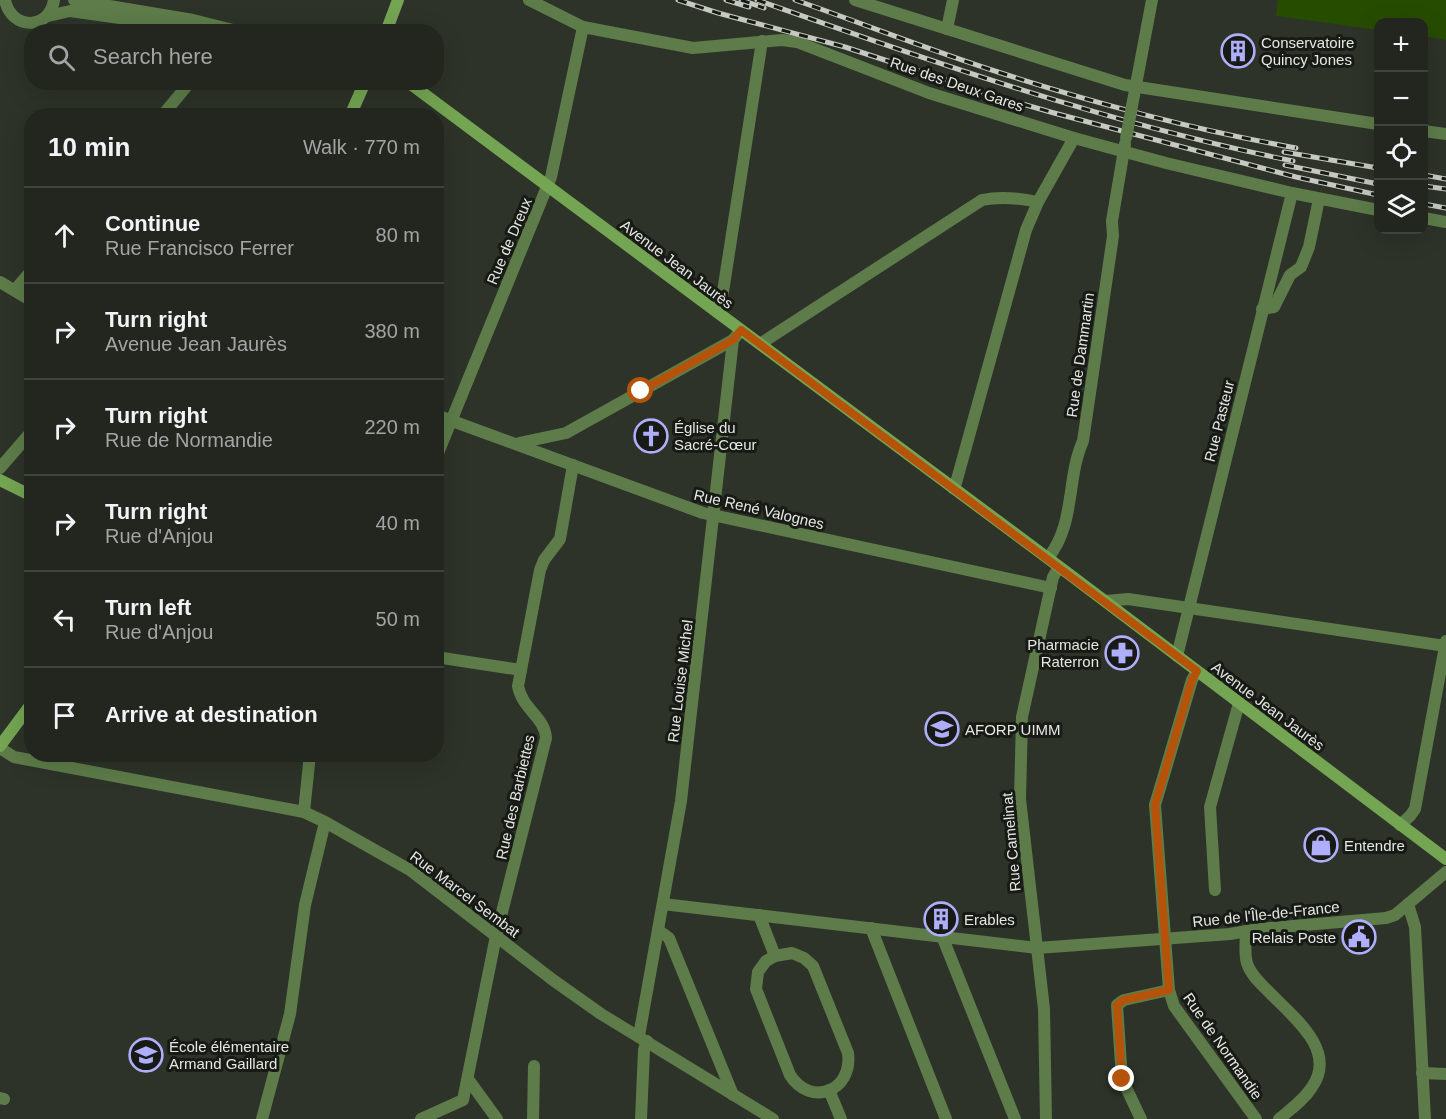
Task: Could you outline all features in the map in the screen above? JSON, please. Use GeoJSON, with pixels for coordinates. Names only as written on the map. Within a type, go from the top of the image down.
{"type":"FeatureCollection","features":[{"type":"Feature","properties":{"kind":"main road"},"geometry":{"type":"LineString","coordinates":[[389,24],[398,0]]}},
{"type":"Feature","properties":{"kind":"main road"},"geometry":{"type":"LineString","coordinates":[[354,108],[361,90]]}},
{"type":"Feature","properties":{"kind":"main road","name":"Avenue Jean Jaurès"},"geometry":{"type":"LineString","coordinates":[[419,90],[443,108]]}},
{"type":"Feature","properties":{"kind":"main road","name":"Avenue Jean Jaurès"},"geometry":{"type":"LineString","coordinates":[[444,109],[717,312],[737,335],[760,344],[1446,859]]}},
{"type":"Feature","properties":{"kind":"main road"},"geometry":{"type":"LineString","coordinates":[[0,480],[24,492]]}},
{"type":"Feature","properties":{"kind":"main road"},"geometry":{"type":"LineString","coordinates":[[0,732],[24,703]]}},
{"type":"Feature","properties":{"kind":"main road"},"geometry":{"type":"LineString","coordinates":[[0,747],[24,714]]}},
{"type":"Feature","properties":{"kind":"street"},"geometry":{"type":"LineString","coordinates":[[48,16],[53,8],[54,0]]}},
{"type":"Feature","properties":{"kind":"street"},"geometry":{"type":"LineString","coordinates":[[75,0],[193,24]]}},
{"type":"Feature","properties":{"kind":"street","name":"Rue des Deux Gares"},"geometry":{"type":"LineString","coordinates":[[529,0],[583,27],[693,48],[762,41],[796,42],[929,93],[1074,138],[1125,144],[1166,163],[1292,193],[1374,209]]}},
{"type":"Feature","properties":{"kind":"street"},"geometry":{"type":"LineString","coordinates":[[855,0],[1136,87],[1374,123]]}},
{"type":"Feature","properties":{"kind":"street"},"geometry":{"type":"LineString","coordinates":[[947,29],[953,0]]}},
{"type":"Feature","properties":{"kind":"street","name":"Rue de Dammartin"},"geometry":{"type":"LineString","coordinates":[[1048,558],[1059,544],[1071,500],[1078,452],[1083,441],[1113,236],[1112,221],[1152,0]]}},
{"type":"Feature","properties":{"kind":"street"},"geometry":{"type":"LineString","coordinates":[[4,4],[17,20],[25,23],[33,23],[70,10],[155,24]]}},
{"type":"Feature","properties":{"kind":"street","name":"Rue de Dreux"},"geometry":{"type":"LineString","coordinates":[[444,440],[548,187],[554,169],[583,27]]}},
{"type":"Feature","properties":{"kind":"street"},"geometry":{"type":"LineString","coordinates":[[717,312],[722,298],[762,41]]}},
{"type":"Feature","properties":{"kind":"street"},"geometry":{"type":"LineString","coordinates":[[169,108],[183,90]]}},
{"type":"Feature","properties":{"kind":"street"},"geometry":{"type":"LineString","coordinates":[[1428,132],[1446,134]]}},
{"type":"Feature","properties":{"kind":"street"},"geometry":{"type":"LineString","coordinates":[[953,488],[1026,230],[1038,202],[1074,138]]}},
{"type":"Feature","properties":{"kind":"street","name":"Rue Pasteur"},"geometry":{"type":"LineString","coordinates":[[1177,656],[1292,193]]}},
{"type":"Feature","properties":{"kind":"street"},"geometry":{"type":"LineString","coordinates":[[760,344],[972,205],[993,198],[1038,202]]}},
{"type":"Feature","properties":{"kind":"street"},"geometry":{"type":"LineString","coordinates":[[1263,309],[1274,307],[1290,275],[1301,267],[1309,247],[1319,199]]}},
{"type":"Feature","properties":{"kind":"street"},"geometry":{"type":"LineString","coordinates":[[1428,219],[1446,222]]}},
{"type":"Feature","properties":{"kind":"street"},"geometry":{"type":"LineString","coordinates":[[15,290],[24,279]]}},
{"type":"Feature","properties":{"kind":"street"},"geometry":{"type":"LineString","coordinates":[[0,282],[24,296]]}},
{"type":"Feature","properties":{"kind":"street"},"geometry":{"type":"LineString","coordinates":[[518,443],[566,433],[737,335]]}},
{"type":"Feature","properties":{"kind":"street","name":"Rue Louise Michel"},"geometry":{"type":"LineString","coordinates":[[641,1119],[643,1039],[658,930],[681,801],[737,335]]}},
{"type":"Feature","properties":{"kind":"street","name":"Rue René Valognes"},"geometry":{"type":"LineString","coordinates":[[444,417],[714,516],[1051,588]]}},
{"type":"Feature","properties":{"kind":"street"},"geometry":{"type":"LineString","coordinates":[[556,458],[559,443],[566,433]]}},
{"type":"Feature","properties":{"kind":"street"},"geometry":{"type":"LineString","coordinates":[[0,468],[24,440]]}},
{"type":"Feature","properties":{"kind":"street","name":"Rue des Barbiettes"},"geometry":{"type":"LineString","coordinates":[[421,1119],[464,1100],[496,936],[546,738],[545,728],[520,697],[518,686],[540,570],[544,560],[560,539],[573,465]]}},
{"type":"Feature","properties":{"kind":"street","name":"Rue Camelinat"},"geometry":{"type":"LineString","coordinates":[[1047,1119],[1044,1009],[1020,800],[1022,717],[1053,575],[1059,567]]}},
{"type":"Feature","properties":{"kind":"street"},"geometry":{"type":"LineString","coordinates":[[1105,601],[1128,599],[1446,644],[1414,808],[1410,816],[1400,825]]}},
{"type":"Feature","properties":{"kind":"street"},"geometry":{"type":"LineString","coordinates":[[444,658],[521,670]]}},
{"type":"Feature","properties":{"kind":"street","name":"Rue de Normandie"},"geometry":{"type":"LineString","coordinates":[[1197,671],[1192,680],[1155,805],[1169,990],[1174,1006],[1256,1119]]}},
{"type":"Feature","properties":{"kind":"street"},"geometry":{"type":"LineString","coordinates":[[1215,890],[1210,807],[1239,703]]}},
{"type":"Feature","properties":{"kind":"street","name":"Rue Marcel Sembat"},"geometry":{"type":"LineString","coordinates":[[0,747],[14,757],[24,759]]}},
{"type":"Feature","properties":{"kind":"street","name":"Rue Marcel Sembat"},"geometry":{"type":"LineString","coordinates":[[40,762],[304,812],[326,822],[410,870],[601,1014],[773,1119]]}},
{"type":"Feature","properties":{"kind":"street"},"geometry":{"type":"LineString","coordinates":[[304,812],[309,762]]}},
{"type":"Feature","properties":{"kind":"street"},"geometry":{"type":"LineString","coordinates":[[262,1119],[291,1014],[305,905],[326,822]]}},
{"type":"Feature","properties":{"kind":"street","name":"Rue de l'Île-de-France"},"geometry":{"type":"LineString","coordinates":[[663,904],[1037,948],[1166,939],[1386,918],[1395,915],[1446,872]]}},
{"type":"Feature","properties":{"kind":"street"},"geometry":{"type":"LineString","coordinates":[[1408,904],[1415,927],[1425,1119]]}},
{"type":"Feature","properties":{"kind":"street"},"geometry":{"type":"LineString","coordinates":[[759,915],[775,956]]}},
{"type":"Feature","properties":{"kind":"street"},"geometry":{"type":"LineString","coordinates":[[871,928],[946,1119]]}},
{"type":"Feature","properties":{"kind":"street"},"geometry":{"type":"LineString","coordinates":[[658,930],[669,938],[733,1095]]}},
{"type":"Feature","properties":{"kind":"street"},"geometry":{"type":"LineString","coordinates":[[1246,931],[1247,964],[1257,980],[1311,1036],[1319,1054],[1318,1072],[1313,1086],[1279,1119]]}},
{"type":"Feature","properties":{"kind":"street"},"geometry":{"type":"LineString","coordinates":[[942,936],[1015,1119]]}},
{"type":"Feature","properties":{"kind":"street"},"geometry":{"type":"LineString","coordinates":[[792,953],[804,958],[813,966],[844,1042],[850,1066],[845,1078],[829,1090],[819,1093],[806,1090],[796,1084],[790,1075],[756,989],[758,972],[766,961],[775,956],[792,953]]}},
{"type":"Feature","properties":{"kind":"street"},"geometry":{"type":"LineString","coordinates":[[1141,1119],[1122,1079],[1117,1005],[1124,1000],[1169,990]]}},
{"type":"Feature","properties":{"kind":"street"},"geometry":{"type":"LineString","coordinates":[[533,1119],[534,1066]]}},
{"type":"Feature","properties":{"kind":"street"},"geometry":{"type":"LineString","coordinates":[[1422,1073],[1446,1074]]}},
{"type":"Feature","properties":{"kind":"street"},"geometry":{"type":"LineString","coordinates":[[468,1079],[497,1119]]}},
{"type":"Feature","properties":{"kind":"street"},"geometry":{"type":"LineString","coordinates":[[829,1090],[841,1119]]}},
{"type":"Feature","properties":{"kind":"green space"},"geometry":{"type":"Polygon","coordinates":[[[1278,0],[1446,0],[1446,40],[1428,37],[1428,18],[1374,18],[1374,29],[1276,16],[1278,0]]]}},
{"type":"Feature","properties":{"kind":"railway"},"geometry":{"type":"LineString","coordinates":[[678,0],[845,47],[1054,113],[1296,177],[1374,194]]}},
{"type":"Feature","properties":{"kind":"railway"},"geometry":{"type":"LineString","coordinates":[[726,0],[749,7]]}},
{"type":"Feature","properties":{"kind":"railway"},"geometry":{"type":"LineString","coordinates":[[741,0],[764,8]]}},
{"type":"Feature","properties":{"kind":"railway"},"geometry":{"type":"LineString","coordinates":[[757,0],[1022,90],[1156,129],[1293,161]]}},
{"type":"Feature","properties":{"kind":"railway"},"geometry":{"type":"LineString","coordinates":[[795,0],[975,65],[1074,95],[1184,125],[1296,148]]}},
{"type":"Feature","properties":{"kind":"railway"},"geometry":{"type":"LineString","coordinates":[[1284,152],[1374,167]]}},
{"type":"Feature","properties":{"kind":"railway"},"geometry":{"type":"LineString","coordinates":[[1285,165],[1374,183]]}},
{"type":"Feature","properties":{"kind":"railway"},"geometry":{"type":"LineString","coordinates":[[1428,176],[1446,179]]}},
{"type":"Feature","properties":{"kind":"railway"},"geometry":{"type":"LineString","coordinates":[[1428,187],[1446,189]]}},
{"type":"Feature","properties":{"kind":"railway"},"geometry":{"type":"LineString","coordinates":[[1428,205],[1446,208]]}},
{"type":"Feature","properties":{"kind":"place","name":"Conservatoire Quincy Jones"},"geometry":{"type":"Point","coordinates":[1238,51]}},
{"type":"Feature","properties":{"kind":"place","name":"Église du Sacré-Cœur"},"geometry":{"type":"Point","coordinates":[651,436]}},
{"type":"Feature","properties":{"kind":"place","name":"Pharmacie Raterron"},"geometry":{"type":"Point","coordinates":[1122,653]}},
{"type":"Feature","properties":{"kind":"place","name":"AFORP UIMM"},"geometry":{"type":"Point","coordinates":[942,729]}},
{"type":"Feature","properties":{"kind":"place","name":"Entendre"},"geometry":{"type":"Point","coordinates":[1321,845]}},
{"type":"Feature","properties":{"kind":"place","name":"Erables"},"geometry":{"type":"Point","coordinates":[941,919]}},
{"type":"Feature","properties":{"kind":"place","name":"Relais Poste"},"geometry":{"type":"Point","coordinates":[1359,937]}},
{"type":"Feature","properties":{"kind":"place","name":"École élémentaire Armand Gaillard"},"geometry":{"type":"Point","coordinates":[146,1055]}},
{"type":"Feature","properties":{"kind":"route"},"geometry":{"type":"LineString","coordinates":[[641,391],[733,340],[741,330],[1197,671],[1192,680],[1155,805],[1169,990],[1124,1000],[1117,1005],[1122,1079]]}}]}
